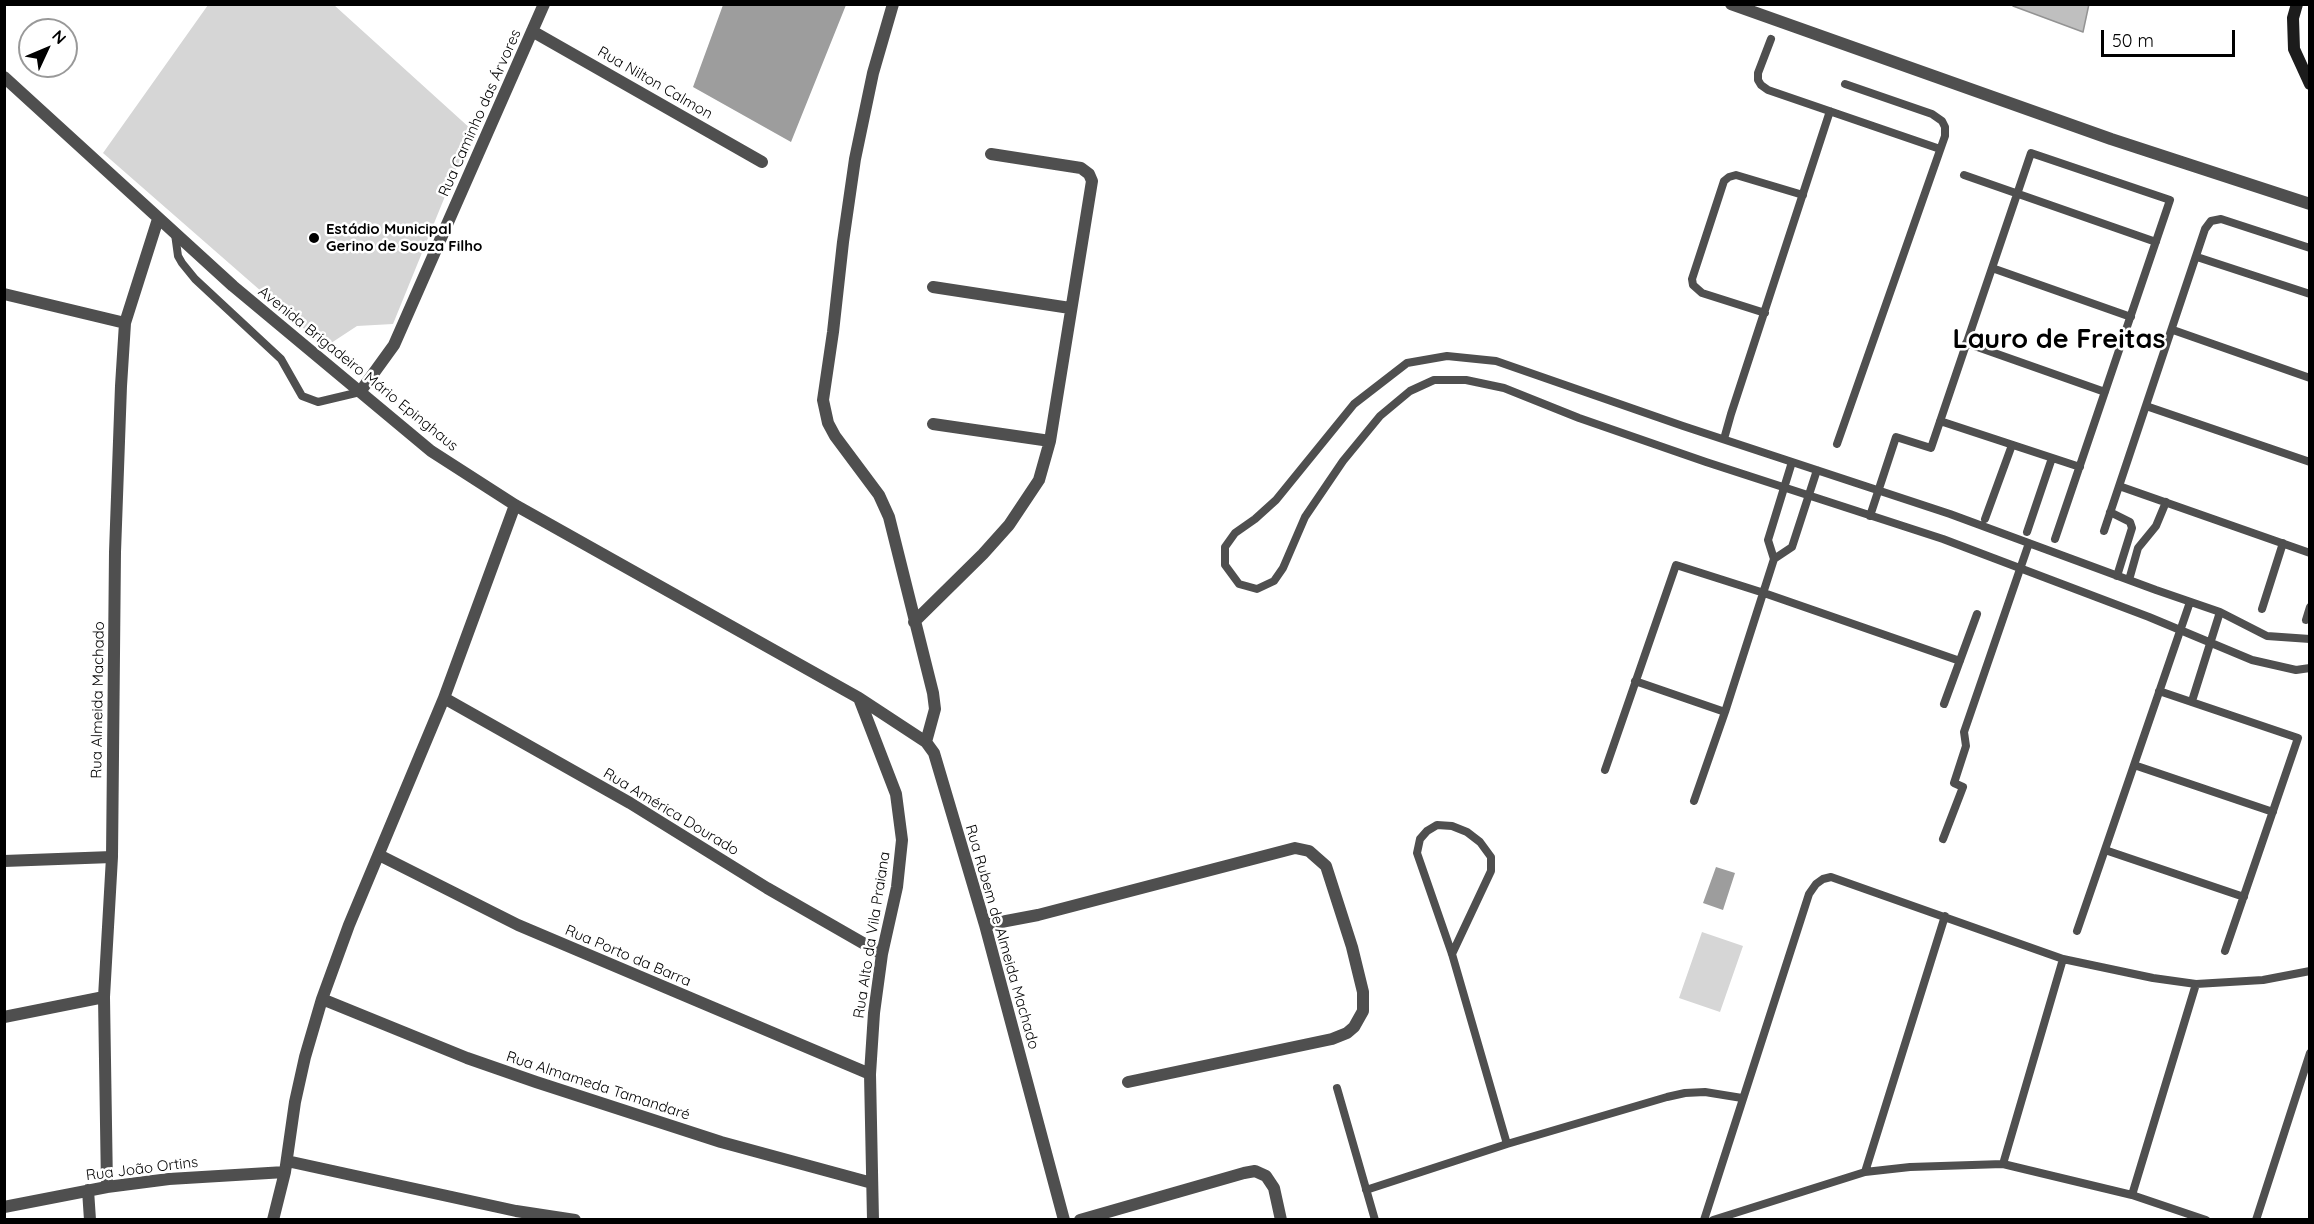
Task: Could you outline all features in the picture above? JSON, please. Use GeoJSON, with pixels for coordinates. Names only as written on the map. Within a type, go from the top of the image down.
{"type":"FeatureCollection","features":[{"type":"Feature","properties":{"kind":"street","name":"Rua Caminho das Árvores"},"geometry":{"type":"LineString","coordinates":[[360,393],[394,345],[544,4]]}},
{"type":"Feature","properties":{"kind":"street"},"geometry":{"type":"LineString","coordinates":[[859,698],[926,742],[932,727],[934,701],[889,517],[879,495],[835,436],[828,423],[823,400],[855,159],[873,73],[893,4]]}},
{"type":"Feature","properties":{"kind":"street"},"geometry":{"type":"LineString","coordinates":[[1731,4],[2111,139],[2310,204]]}},
{"type":"Feature","properties":{"kind":"street"},"geometry":{"type":"LineString","coordinates":[[2297,4],[2293,18],[2294,50],[2310,84]]}},
{"type":"Feature","properties":{"kind":"street","name":"Rua Nilton Calmon"},"geometry":{"type":"LineString","coordinates":[[532,31],[762,162]]}},
{"type":"Feature","properties":{"kind":"street","name":"Avenida Brigadeiro Mário Epinghaus"},"geometry":{"type":"LineString","coordinates":[[4,77],[175,234],[431,451],[515,505],[859,698]]}},
{"type":"Feature","properties":{"kind":"street"},"geometry":{"type":"LineString","coordinates":[[914,622],[1009,525],[1039,480],[1050,441],[1092,181],[1089,174],[1081,168],[991,154]]}},
{"type":"Feature","properties":{"kind":"street","name":"Rua Almeida Machado"},"geometry":{"type":"LineString","coordinates":[[107,1187],[104,997],[112,857],[115,552],[125,323],[158,219]]}},
{"type":"Feature","properties":{"kind":"street"},"geometry":{"type":"LineString","coordinates":[[933,287],[1070,308]]}},
{"type":"Feature","properties":{"kind":"street"},"geometry":{"type":"LineString","coordinates":[[4,294],[125,323]]}},
{"type":"Feature","properties":{"kind":"street"},"geometry":{"type":"LineString","coordinates":[[933,424],[1050,441]]}},
{"type":"Feature","properties":{"kind":"street"},"geometry":{"type":"LineString","coordinates":[[273,1220],[286,1167],[295,1102],[322,999],[349,925],[444,698],[515,505]]}},
{"type":"Feature","properties":{"kind":"street","name":"Rua América Dourado"},"geometry":{"type":"LineString","coordinates":[[444,698],[630,803],[767,888],[882,954]]}},
{"type":"Feature","properties":{"kind":"street","name":"Rua Alto da Vila Praiana"},"geometry":{"type":"LineString","coordinates":[[859,698],[896,794],[902,840],[897,887],[882,954],[874,1013],[870,1074],[873,1220]]}},
{"type":"Feature","properties":{"kind":"street","name":"Rua Rubem de Almeida Machado"},"geometry":{"type":"LineString","coordinates":[[926,742],[934,753],[985,925],[1064,1220]]}},
{"type":"Feature","properties":{"kind":"street"},"geometry":{"type":"LineString","coordinates":[[985,925],[1038,915],[1295,848],[1309,851],[1326,866],[1352,947],[1363,992],[1363,1011],[1354,1027],[1347,1033],[1332,1039],[1128,1082]]}},
{"type":"Feature","properties":{"kind":"street","name":"Rua Porto da Barra"},"geometry":{"type":"LineString","coordinates":[[379,855],[518,925],[870,1074]]}},
{"type":"Feature","properties":{"kind":"street"},"geometry":{"type":"LineString","coordinates":[[4,861],[112,857]]}},
{"type":"Feature","properties":{"kind":"street"},"geometry":{"type":"LineString","coordinates":[[4,1017],[104,997]]}},
{"type":"Feature","properties":{"kind":"street","name":"Rua Almameda Tamandaré"},"geometry":{"type":"LineString","coordinates":[[322,999],[467,1058],[536,1082],[722,1142],[872,1183]]}},
{"type":"Feature","properties":{"kind":"street"},"geometry":{"type":"LineString","coordinates":[[286,1167],[575,1220]]}},
{"type":"Feature","properties":{"kind":"street","name":"Rua João Ortins"},"geometry":{"type":"LineString","coordinates":[[4,1207],[107,1187],[286,1167]]}},
{"type":"Feature","properties":{"kind":"street"},"geometry":{"type":"LineString","coordinates":[[1080,1220],[1256,1171],[1266,1176],[1274,1188],[1281,1220]]}},
{"type":"Feature","properties":{"kind":"street"},"geometry":{"type":"LineString","coordinates":[[87,1190],[90,1220]]}},
{"type":"Feature","properties":{"kind":"lane"},"geometry":{"type":"LineString","coordinates":[[1771,39],[1758,73],[1758,80],[1768,90],[1940,149]]}},
{"type":"Feature","properties":{"kind":"lane"},"geometry":{"type":"LineString","coordinates":[[1837,444],[1945,136],[1945,127],[1938,117],[1845,84]]}},
{"type":"Feature","properties":{"kind":"lane"},"geometry":{"type":"LineString","coordinates":[[1724,440],[1830,111]]}},
{"type":"Feature","properties":{"kind":"lane"},"geometry":{"type":"LineString","coordinates":[[1870,516],[1896,438],[1931,448],[2031,153],[2170,200],[2055,539]]}},
{"type":"Feature","properties":{"kind":"lane"},"geometry":{"type":"LineString","coordinates":[[1765,313],[1702,293],[1694,285],[1692,279],[1724,181],[1729,177],[1736,175],[1803,195]]}},
{"type":"Feature","properties":{"kind":"lane"},"geometry":{"type":"LineString","coordinates":[[1964,175],[2156,242]]}},
{"type":"Feature","properties":{"kind":"lane"},"geometry":{"type":"LineString","coordinates":[[2104,531],[2205,229],[2211,221],[2221,219],[2310,248]]}},
{"type":"Feature","properties":{"kind":"lane"},"geometry":{"type":"LineString","coordinates":[[175,234],[178,256],[182,263],[195,279],[281,359],[302,396],[318,402],[360,393]]}},
{"type":"Feature","properties":{"kind":"lane"},"geometry":{"type":"LineString","coordinates":[[2197,257],[2310,294]]}},
{"type":"Feature","properties":{"kind":"lane"},"geometry":{"type":"LineString","coordinates":[[1992,268],[2131,317]]}},
{"type":"Feature","properties":{"kind":"lane"},"geometry":{"type":"LineString","coordinates":[[2173,330],[2310,378]]}},
{"type":"Feature","properties":{"kind":"lane"},"geometry":{"type":"LineString","coordinates":[[1966,343],[2105,392]]}},
{"type":"Feature","properties":{"kind":"lane"},"geometry":{"type":"LineString","coordinates":[[2310,639],[2266,636],[2220,612],[1879,490],[1724,440],[1496,361],[1447,356],[1407,363],[1354,404],[1276,500],[1256,519],[1235,533],[1225,547],[1226,565],[1239,584],[1257,589],[1274,581],[1283,568],[1305,517],[1343,462],[1380,416],[1410,391],[1434,380],[1466,380],[1503,388],[1579,418],[1943,539],[2252,660],[2296,670],[2310,668]]}},
{"type":"Feature","properties":{"kind":"lane"},"geometry":{"type":"LineString","coordinates":[[2146,406],[2310,462]]}},
{"type":"Feature","properties":{"kind":"lane"},"geometry":{"type":"LineString","coordinates":[[1940,421],[2080,467]]}},
{"type":"Feature","properties":{"kind":"lane"},"geometry":{"type":"LineString","coordinates":[[1985,519],[2012,445]]}},
{"type":"Feature","properties":{"kind":"lane"},"geometry":{"type":"LineString","coordinates":[[2026,532],[2052,458]]}},
{"type":"Feature","properties":{"kind":"lane"},"geometry":{"type":"LineString","coordinates":[[1694,801],[1774,560],[1767,540],[1792,462]]}},
{"type":"Feature","properties":{"kind":"lane"},"geometry":{"type":"LineString","coordinates":[[1774,560],[1792,547],[1817,470]]}},
{"type":"Feature","properties":{"kind":"lane"},"geometry":{"type":"LineString","coordinates":[[2119,486],[2310,552]]}},
{"type":"Feature","properties":{"kind":"lane"},"geometry":{"type":"LineString","coordinates":[[2129,580],[2138,548],[2156,526],[2166,502]]}},
{"type":"Feature","properties":{"kind":"lane"},"geometry":{"type":"LineString","coordinates":[[2110,512],[2132,525],[2117,576]]}},
{"type":"Feature","properties":{"kind":"lane"},"geometry":{"type":"LineString","coordinates":[[1943,839],[1963,787],[1954,783],[1966,746],[1964,732],[2030,543]]}},
{"type":"Feature","properties":{"kind":"lane"},"geometry":{"type":"LineString","coordinates":[[2262,609],[2283,543]]}},
{"type":"Feature","properties":{"kind":"lane"},"geometry":{"type":"LineString","coordinates":[[1605,770],[1676,565],[1960,661]]}},
{"type":"Feature","properties":{"kind":"lane"},"geometry":{"type":"LineString","coordinates":[[2077,931],[2190,602]]}},
{"type":"Feature","properties":{"kind":"lane"},"geometry":{"type":"LineString","coordinates":[[2306,620],[2310,607]]}},
{"type":"Feature","properties":{"kind":"lane"},"geometry":{"type":"LineString","coordinates":[[2192,701],[2220,612]]}},
{"type":"Feature","properties":{"kind":"lane"},"geometry":{"type":"LineString","coordinates":[[1944,704],[1977,614]]}},
{"type":"Feature","properties":{"kind":"lane"},"geometry":{"type":"LineString","coordinates":[[1635,681],[1725,712]]}},
{"type":"Feature","properties":{"kind":"lane"},"geometry":{"type":"LineString","coordinates":[[2159,691],[2298,738],[2226,951]]}},
{"type":"Feature","properties":{"kind":"lane"},"geometry":{"type":"LineString","coordinates":[[2134,765],[2273,812]]}},
{"type":"Feature","properties":{"kind":"lane"},"geometry":{"type":"LineString","coordinates":[[1452,954],[1491,871],[1491,857],[1480,842],[1467,832],[1452,826],[1437,825],[1420,839],[1417,853],[1452,954],[1507,1144]]}},
{"type":"Feature","properties":{"kind":"lane"},"geometry":{"type":"LineString","coordinates":[[2105,850],[2244,897]]}},
{"type":"Feature","properties":{"kind":"lane"},"geometry":{"type":"LineString","coordinates":[[1704,1220],[1809,894],[1816,884],[1831,877],[2062,959],[2153,978],[2196,984],[2263,980],[2310,971]]}},
{"type":"Feature","properties":{"kind":"lane"},"geometry":{"type":"LineString","coordinates":[[1865,1172],[1945,916]]}},
{"type":"Feature","properties":{"kind":"lane"},"geometry":{"type":"LineString","coordinates":[[2003,1164],[2062,959]]}},
{"type":"Feature","properties":{"kind":"lane"},"geometry":{"type":"LineString","coordinates":[[2132,1195],[2196,984]]}},
{"type":"Feature","properties":{"kind":"lane"},"geometry":{"type":"LineString","coordinates":[[2256,1220],[2310,1053]]}},
{"type":"Feature","properties":{"kind":"lane"},"geometry":{"type":"LineString","coordinates":[[1337,1088],[1375,1220]]}},
{"type":"Feature","properties":{"kind":"lane"},"geometry":{"type":"LineString","coordinates":[[1366,1190],[1507,1144],[1685,1093],[1705,1092],[1742,1098]]}},
{"type":"Feature","properties":{"kind":"lane"},"geometry":{"type":"LineString","coordinates":[[1713,1220],[1865,1172],[1928,1165],[2003,1164],[2132,1195],[2206,1220]]}},
{"type":"Feature","properties":{"kind":"shaded area","name":"Estádio Municipal Gerino de Souza Filho"},"geometry":{"type":"Polygon","coordinates":[[[208,5],[334,5],[472,130],[393,324],[357,326],[325,347],[103,153],[208,5]]]}},
{"type":"Feature","properties":{"kind":"shaded area"},"geometry":{"type":"Polygon","coordinates":[[[723,5],[846,5],[791,142],[693,87],[723,5]]]}},
{"type":"Feature","properties":{"kind":"shaded area"},"geometry":{"type":"Polygon","coordinates":[[[1716,867],[1735,873],[1723,910],[1703,903],[1716,867]]]}},
{"type":"Feature","properties":{"kind":"shaded area"},"geometry":{"type":"Polygon","coordinates":[[[1702,932],[1743,946],[1720,1012],[1679,998],[1702,932]]]}},
{"type":"Feature","properties":{"kind":"building"},"geometry":{"type":"Polygon","coordinates":[[[2013,4],[2089,4],[2083,32],[2013,6],[2013,4]]]}},
{"type":"Feature","properties":{"kind":"place","name":"Estádio Municipal Gerino de Souza Filho"},"geometry":{"type":"Point","coordinates":[314,238]}},
{"type":"Feature","properties":{"kind":"district","name":"Lauro de Freitas"},"geometry":{"type":"Point","coordinates":[2059,340]}}]}
